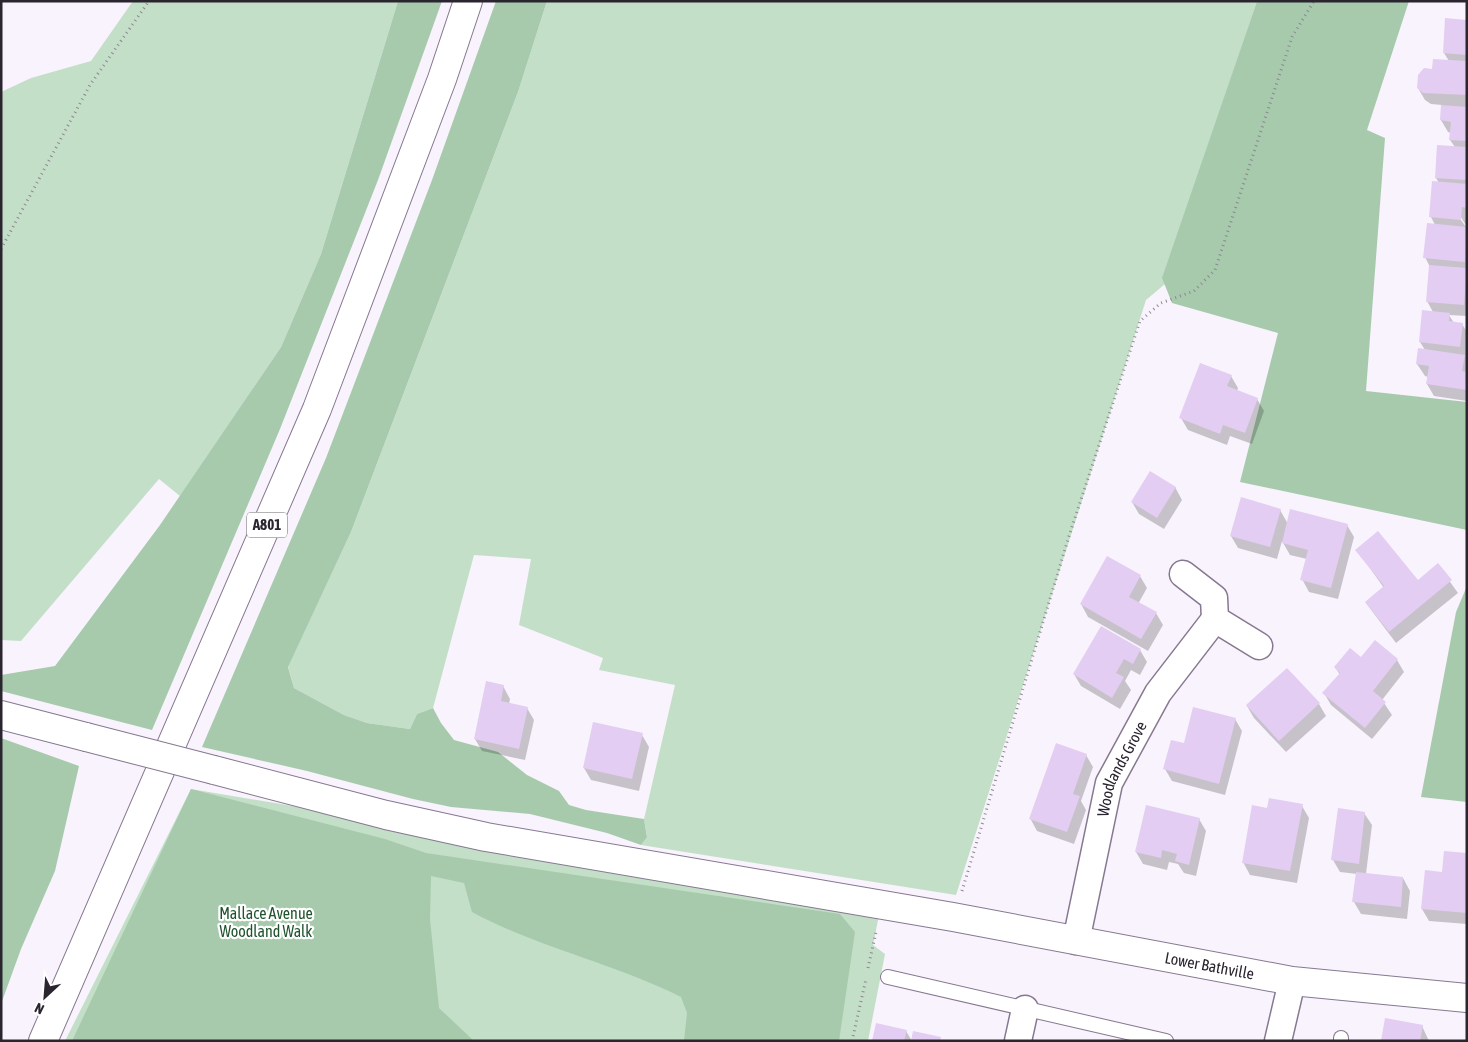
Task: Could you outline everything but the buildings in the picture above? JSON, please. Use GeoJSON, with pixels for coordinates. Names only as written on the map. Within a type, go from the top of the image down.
{"type":"FeatureCollection","features":[{"type":"Feature","properties":{"kind":"main road","name":"A801"},"geometry":{"type":"LineString","coordinates":[[43,1041],[317,409],[442,79],[468,1]]}},
{"type":"Feature","properties":{"kind":"main road","name":"Lower Bathville"},"geometry":{"type":"LineString","coordinates":[[1,715],[386,815],[486,837],[953,916],[1292,981],[1467,998]]}},
{"type":"Feature","properties":{"kind":"street"},"geometry":{"type":"LineString","coordinates":[[1183,574],[1214,598],[1215,619],[1259,646]]}},
{"type":"Feature","properties":{"kind":"street","name":"Woodlands Grove"},"geometry":{"type":"LineString","coordinates":[[1076,941],[1109,783],[1158,693],[1215,619]]}},
{"type":"Feature","properties":{"kind":"street"},"geometry":{"type":"LineString","coordinates":[[1278,1041],[1292,981]]}},
{"type":"Feature","properties":{"kind":"street"},"geometry":{"type":"LineString","coordinates":[[1018,1041],[1025,1009]]}},
{"type":"Feature","properties":{"kind":"lane"},"geometry":{"type":"LineString","coordinates":[[888,977],[1166,1041]]}},
{"type":"Feature","properties":{"kind":"path"},"geometry":{"type":"LineString","coordinates":[[1,249],[90,86],[149,1]]}},
{"type":"Feature","properties":{"kind":"path"},"geometry":{"type":"LineString","coordinates":[[953,916],[1069,536],[1140,321],[1161,303],[1194,291],[1215,270],[1292,38],[1314,1]]}},
{"type":"Feature","properties":{"kind":"green space"},"geometry":{"type":"Polygon","coordinates":[[[133,1],[398,1],[321,254],[281,347],[180,496],[159,479],[21,641],[1,640],[1,92],[31,78],[91,61],[133,1]]]}},
{"type":"Feature","properties":{"kind":"green space"},"geometry":{"type":"Polygon","coordinates":[[[398,1],[442,1],[378,180],[280,429],[152,730],[1,691],[1,675],[55,666],[160,525],[281,347],[321,254],[398,1]]]}},
{"type":"Feature","properties":{"kind":"green space"},"geometry":{"type":"Polygon","coordinates":[[[496,1],[547,1],[518,92],[351,532],[288,667],[294,688],[344,715],[367,723],[410,729],[417,714],[433,708],[441,723],[454,740],[498,752],[527,775],[559,791],[569,805],[586,810],[644,819],[647,837],[641,845],[607,833],[530,814],[451,807],[202,747],[326,458],[432,180],[496,1]]]}},
{"type":"Feature","properties":{"kind":"green space"},"geometry":{"type":"Polygon","coordinates":[[[547,1],[1257,1],[1163,278],[1165,284],[1146,300],[956,895],[641,845],[647,836],[644,819],[675,685],[599,670],[603,658],[519,625],[531,559],[474,555],[433,708],[417,714],[410,729],[367,723],[344,715],[294,688],[288,666],[351,532],[518,92],[547,1]]]}},
{"type":"Feature","properties":{"kind":"green space"},"geometry":{"type":"Polygon","coordinates":[[[1257,1],[1409,1],[1367,130],[1385,138],[1366,391],[1467,402],[1467,530],[1240,482],[1278,333],[1172,303],[1162,278],[1257,1]]]}},
{"type":"Feature","properties":{"kind":"green space"},"geometry":{"type":"Polygon","coordinates":[[[1467,586],[1467,802],[1421,797],[1456,612],[1467,586]]]}},
{"type":"Feature","properties":{"kind":"green space"},"geometry":{"type":"Polygon","coordinates":[[[1,738],[79,766],[55,871],[21,949],[1,1004],[1,738]]]}},
{"type":"Feature","properties":{"kind":"green space","name":"Mallace Avenue Woodland Walk"},"geometry":{"type":"Polygon","coordinates":[[[191,789],[881,905],[873,945],[885,954],[868,1041],[65,1041],[191,789]]]}},
{"type":"Feature","properties":{"kind":"green space","name":"Mallace Avenue Woodland Walk"},"geometry":{"type":"Polygon","coordinates":[[[191,789],[385,839],[426,853],[840,914],[855,932],[839,1041],[684,1041],[687,1013],[681,997],[629,974],[497,925],[472,912],[464,883],[431,876],[430,919],[439,1008],[474,1041],[72,1041],[191,789]]]}}]}
